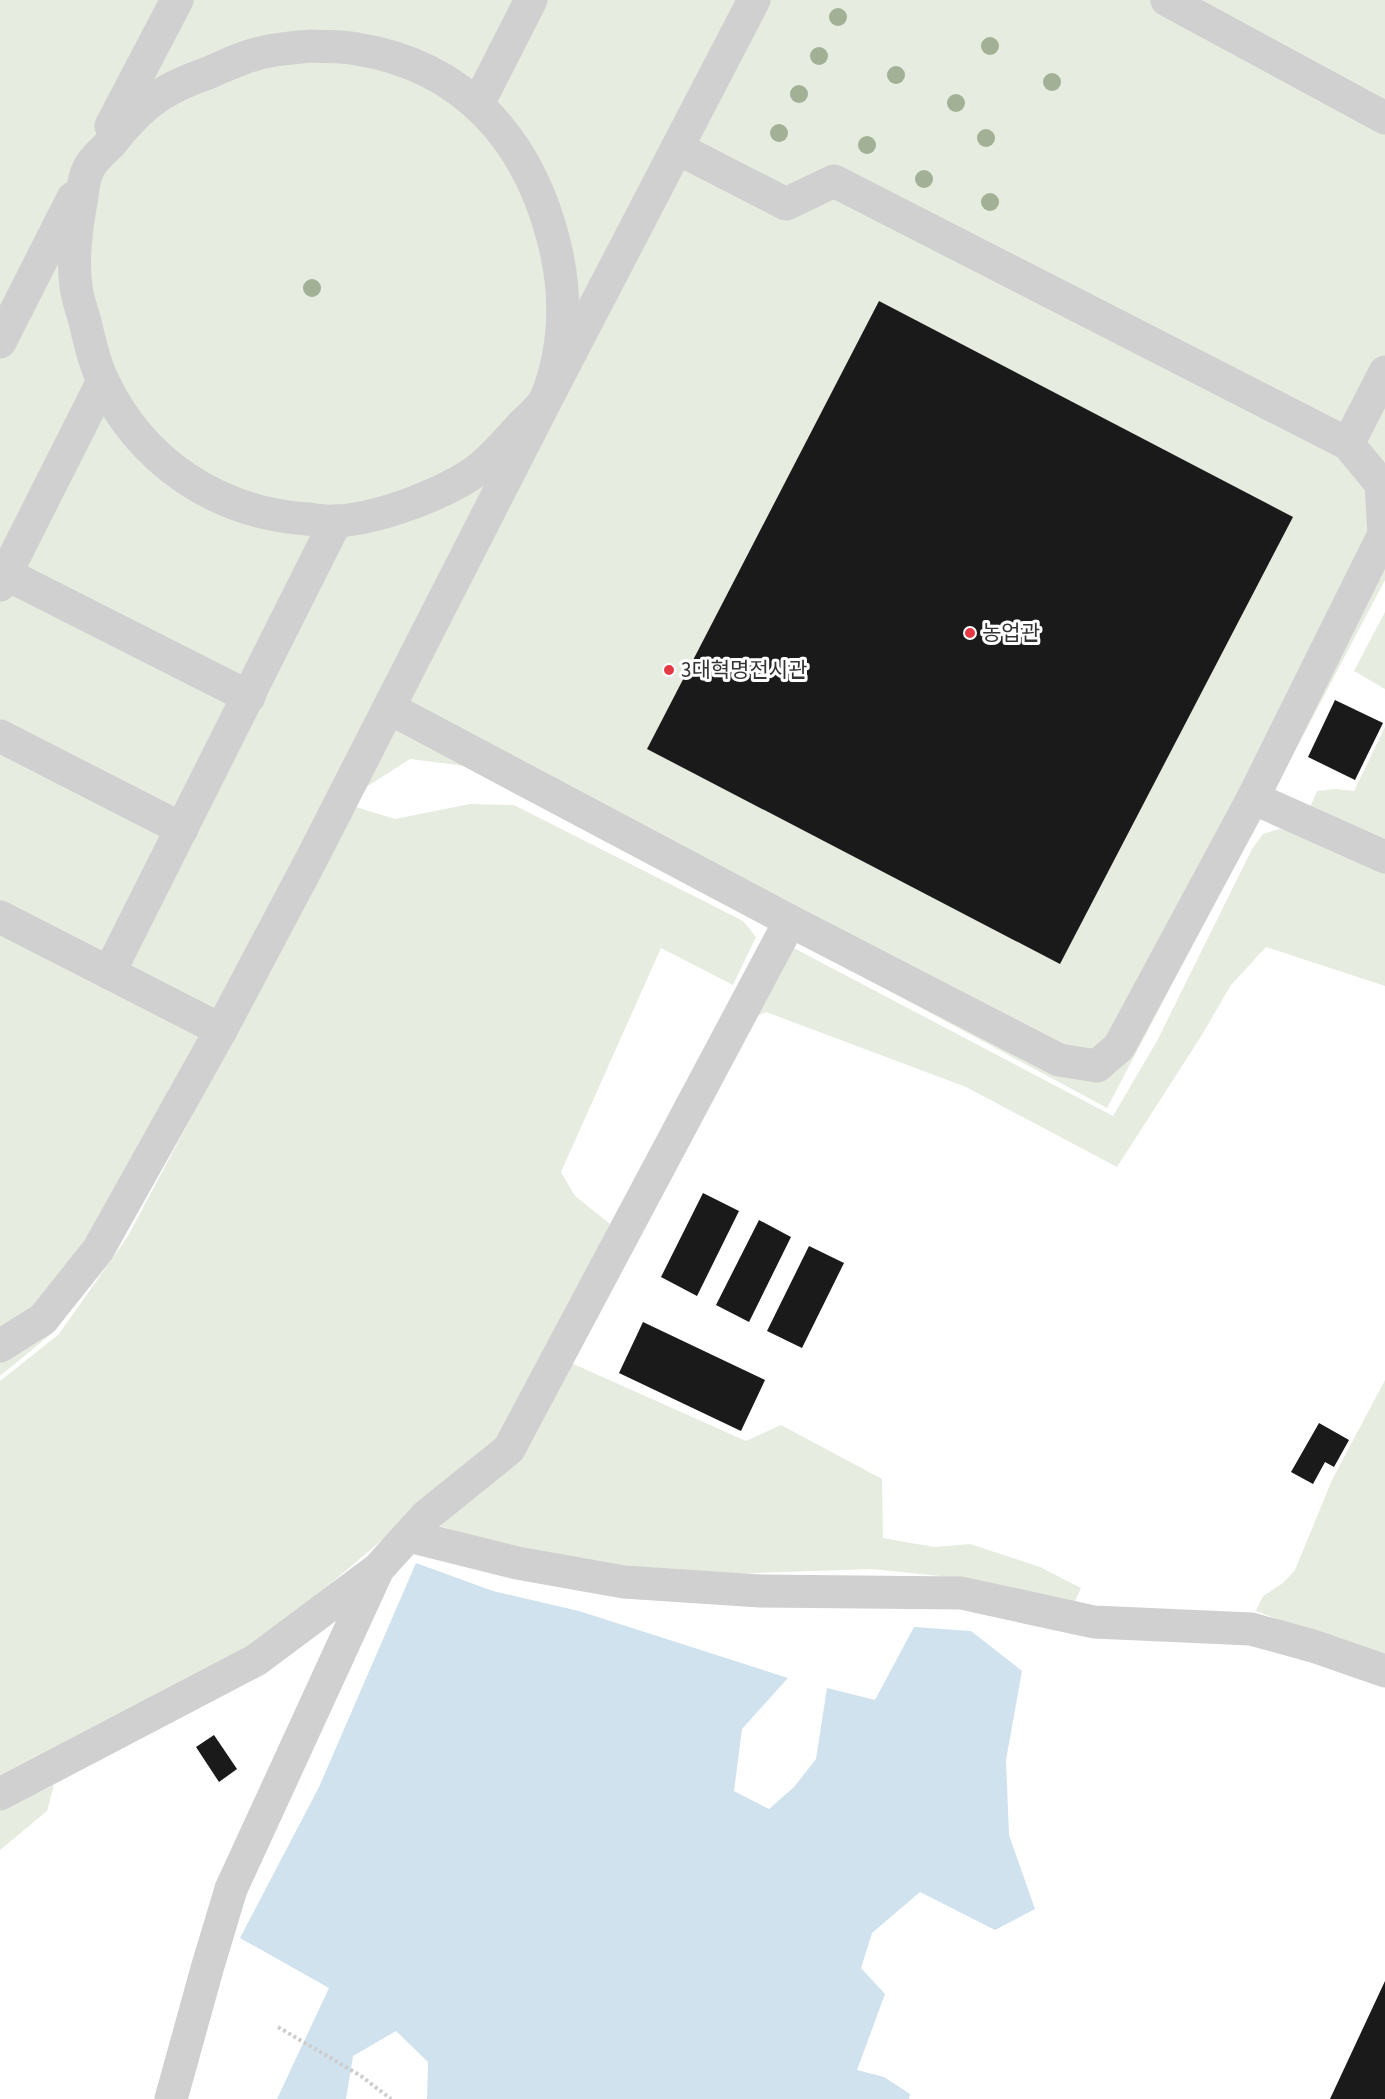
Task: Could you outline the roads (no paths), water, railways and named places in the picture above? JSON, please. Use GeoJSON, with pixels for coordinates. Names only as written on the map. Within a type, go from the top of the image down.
{"type":"FeatureCollection","features":[{"type":"Feature","properties":{"kind":"lane"},"geometry":{"type":"LineString","coordinates":[[0,342],[87,169],[177,0]]}},
{"type":"Feature","properties":{"kind":"lane"},"geometry":{"type":"LineString","coordinates":[[478,104],[531,0]]}},
{"type":"Feature","properties":{"kind":"lane"},"geometry":{"type":"LineString","coordinates":[[0,1346],[43,1319],[98,1250],[221,1030],[753,0]]}},
{"type":"Feature","properties":{"kind":"lane"},"geometry":{"type":"LineString","coordinates":[[1167,0],[1385,118]]}},
{"type":"Feature","properties":{"kind":"lane"},"geometry":{"type":"LineString","coordinates":[[311,46],[356,48],[392,57],[427,71],[478,104],[512,143],[531,175],[546,209],[555,245],[563,280],[564,317],[559,351],[546,400],[483,466],[458,483],[395,509],[336,521],[275,516],[248,510],[213,495],[181,476],[152,452],[128,423],[103,381],[94,357],[76,288],[74,256],[87,169],[123,128],[148,103],[176,84],[245,57],[281,49],[311,46]]}},
{"type":"Feature","properties":{"kind":"lane"},"geometry":{"type":"LineString","coordinates":[[389,708],[790,921],[1059,1060],[1097,1066],[1119,1047],[1253,798],[1384,534],[1381,484],[1348,444],[834,181],[786,204],[678,148]]}},
{"type":"Feature","properties":{"kind":"lane"},"geometry":{"type":"LineString","coordinates":[[1348,444],[1385,372]]}},
{"type":"Feature","properties":{"kind":"lane"},"geometry":{"type":"LineString","coordinates":[[103,381],[3,580],[249,698]]}},
{"type":"Feature","properties":{"kind":"lane"},"geometry":{"type":"LineString","coordinates":[[109,973],[336,521]]}},
{"type":"Feature","properties":{"kind":"lane"},"geometry":{"type":"LineString","coordinates":[[0,736],[182,829]]}},
{"type":"Feature","properties":{"kind":"lane"},"geometry":{"type":"LineString","coordinates":[[1253,798],[1385,857]]}},
{"type":"Feature","properties":{"kind":"lane"},"geometry":{"type":"LineString","coordinates":[[0,917],[221,1030]]}},
{"type":"Feature","properties":{"kind":"lane"},"geometry":{"type":"LineString","coordinates":[[0,1794],[256,1660],[378,1569],[426,1516],[509,1449],[790,921]]}},
{"type":"Feature","properties":{"kind":"lane"},"geometry":{"type":"LineString","coordinates":[[409,1536],[517,1563],[624,1582],[760,1591],[961,1593],[1094,1622],[1251,1629],[1313,1646],[1385,1671]]}},
{"type":"Feature","properties":{"kind":"lane"},"geometry":{"type":"LineString","coordinates":[[171,2099],[231,1889],[378,1569]]}},
{"type":"Feature","properties":{"kind":"water"},"geometry":{"type":"Polygon","coordinates":[[[416,1563],[493,1591],[579,1611],[788,1678],[742,1729],[734,1791],[769,1809],[794,1787],[816,1759],[827,1688],[875,1700],[914,1627],[971,1631],[1022,1671],[1006,1760],[1009,1835],[1035,1909],[995,1930],[920,1892],[872,1933],[861,1968],[885,1994],[857,2070],[884,2077],[910,2094],[909,2099],[427,2099],[428,2062],[396,2031],[353,2056],[346,2099],[277,2099],[329,1988],[240,1938],[319,1787],[416,1563]]]}},
{"type":"Feature","properties":{"kind":"place","name":"농업관"},"geometry":{"type":"Point","coordinates":[970,633]}},
{"type":"Feature","properties":{"kind":"place","name":"3대혁명전시관"},"geometry":{"type":"Point","coordinates":[669,670]}}]}
